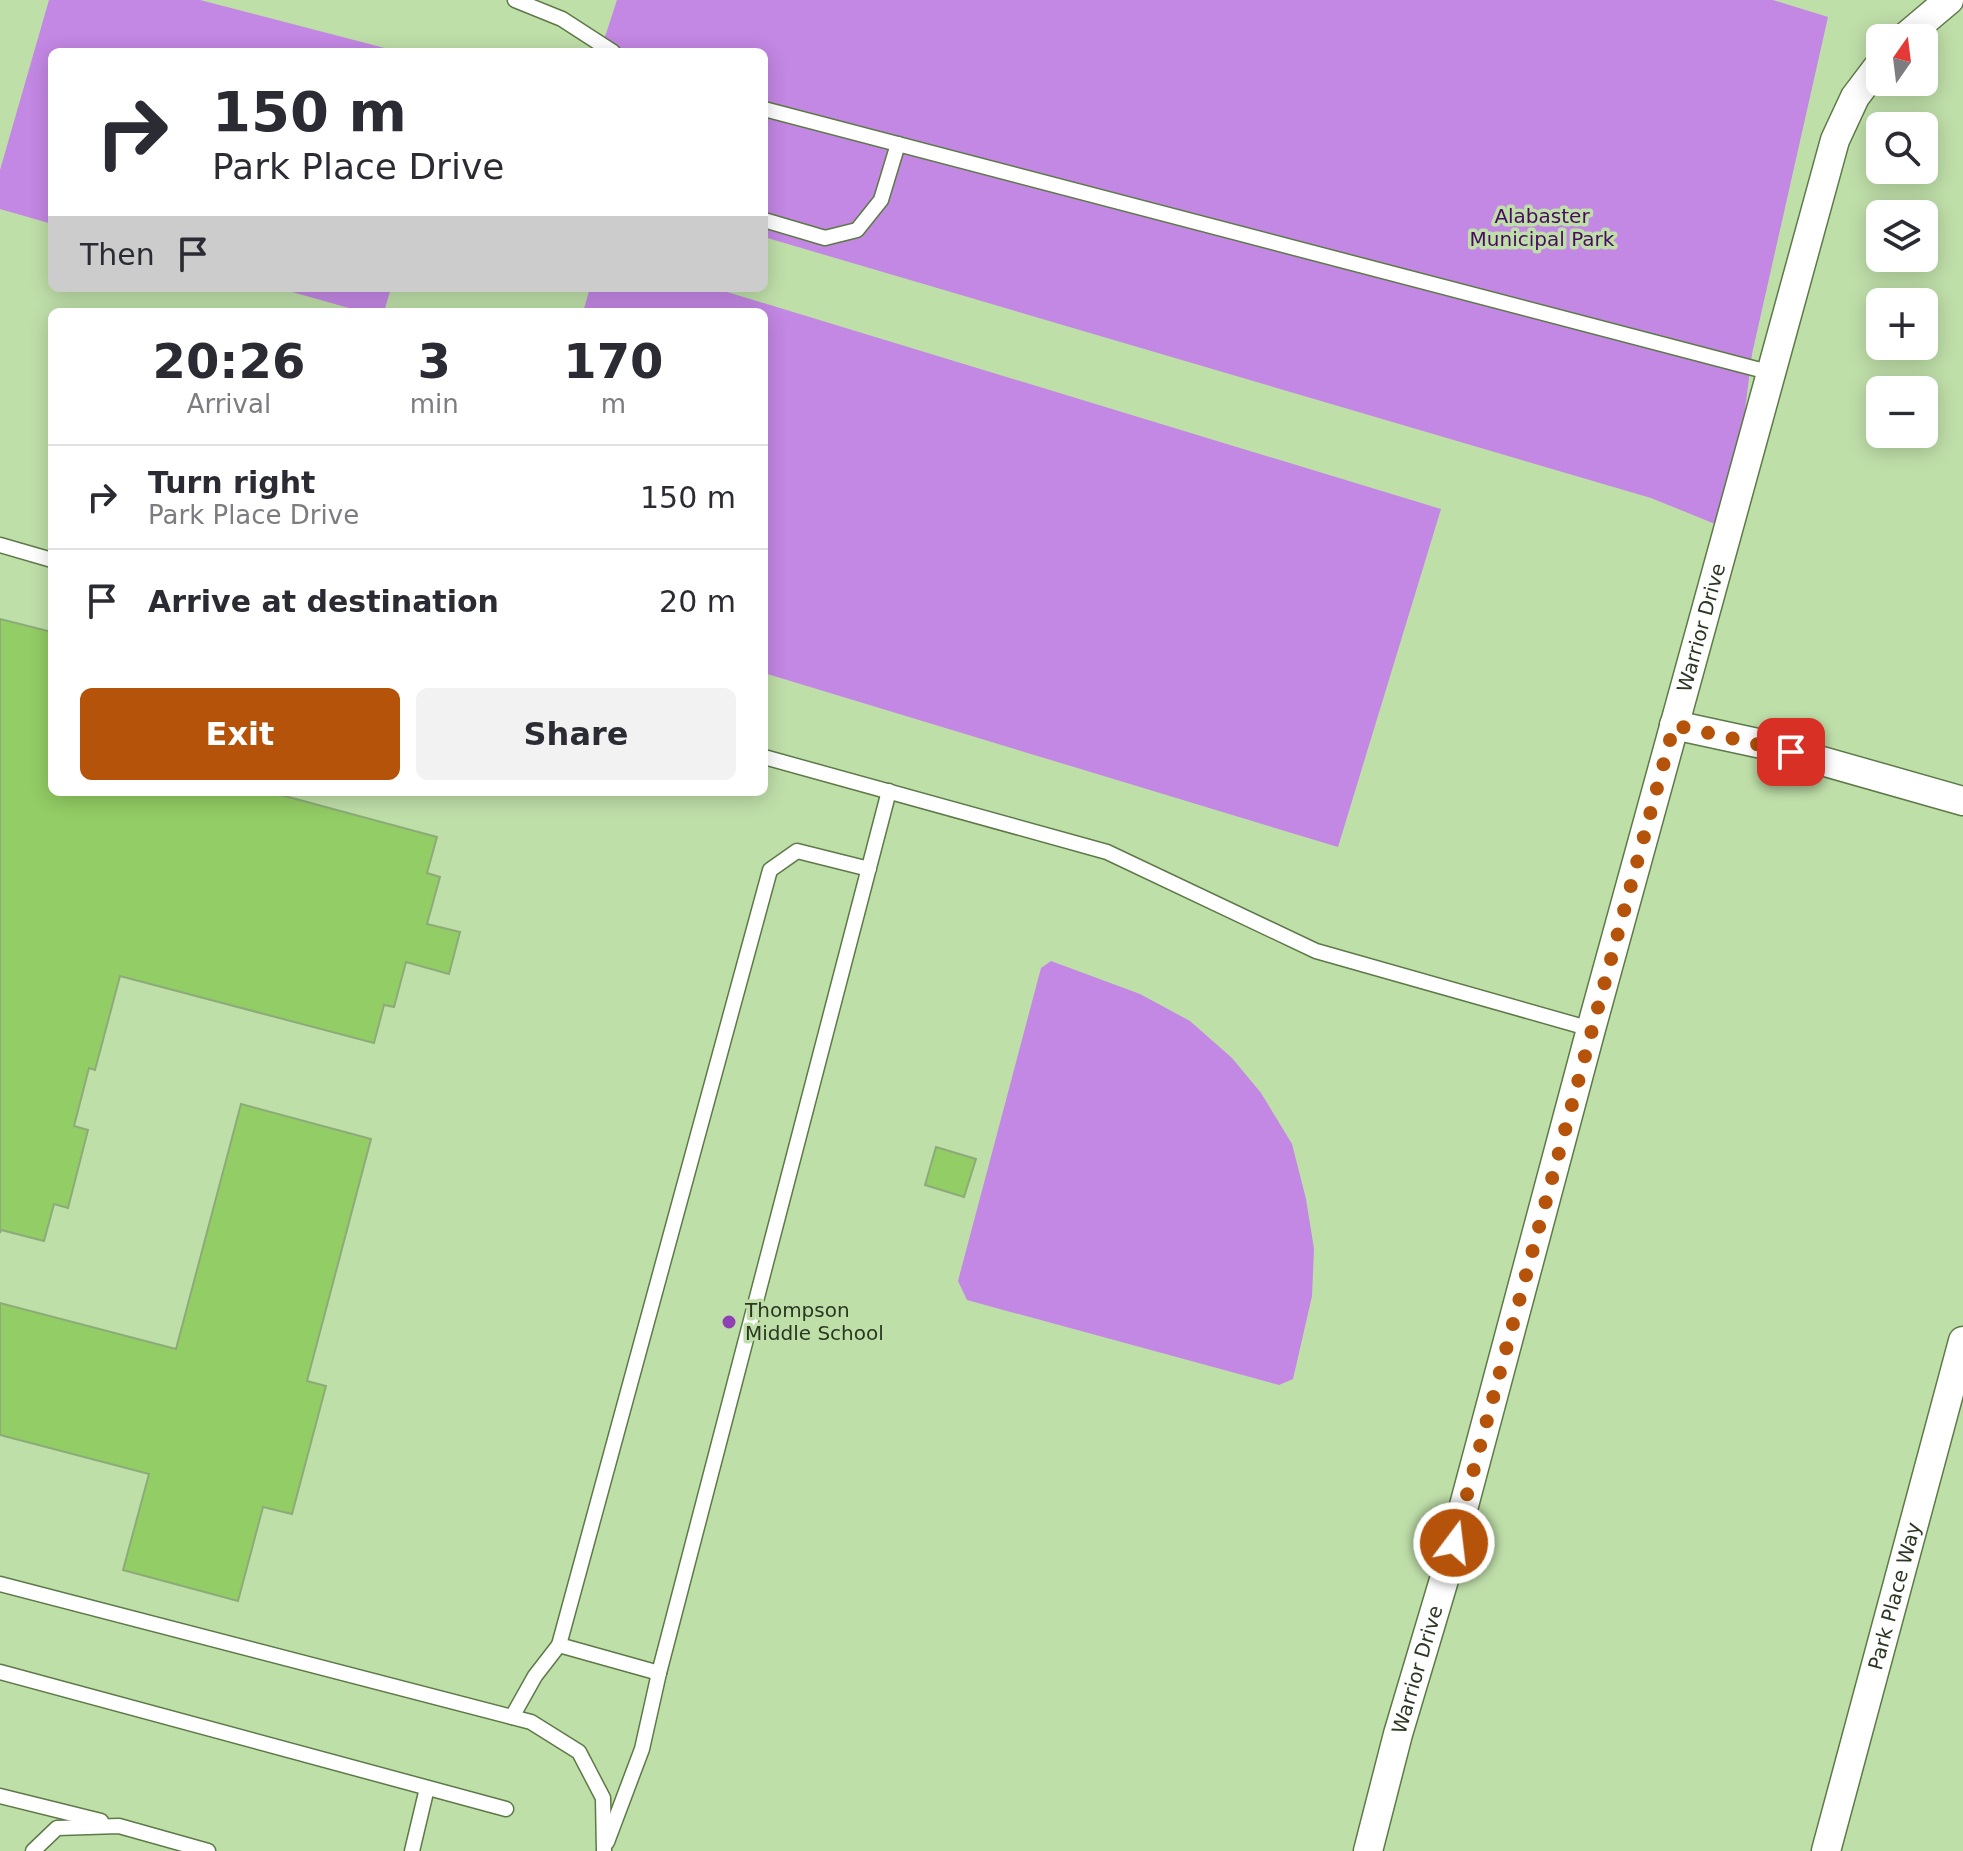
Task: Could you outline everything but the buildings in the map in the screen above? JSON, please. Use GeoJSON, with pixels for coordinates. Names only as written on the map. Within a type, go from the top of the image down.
{"type":"FeatureCollection","features":[{"type":"Feature","properties":{"kind":"street"},"geometry":{"type":"LineString","coordinates":[[1921,24],[1949,0]]}},
{"type":"Feature","properties":{"kind":"street","name":"Warrior Drive"},"geometry":{"type":"LineString","coordinates":[[1368,1851],[1835,140],[1855,97],[1866,82]]}},
{"type":"Feature","properties":{"kind":"street"},"geometry":{"type":"LineString","coordinates":[[1674,725],[1762,744],[1963,801]]}},
{"type":"Feature","properties":{"kind":"street","name":"Park Place Way"},"geometry":{"type":"LineString","coordinates":[[1826,1851],[1963,1341]]}},
{"type":"Feature","properties":{"kind":"lane"},"geometry":{"type":"LineString","coordinates":[[515,0],[562,19],[607,48]]}},
{"type":"Feature","properties":{"kind":"lane"},"geometry":{"type":"LineString","coordinates":[[768,110],[1772,373]]}},
{"type":"Feature","properties":{"kind":"lane"},"geometry":{"type":"LineString","coordinates":[[768,221],[825,238],[857,230],[881,200],[898,144]]}},
{"type":"Feature","properties":{"kind":"lane"},"geometry":{"type":"LineString","coordinates":[[0,545],[48,559]]}},
{"type":"Feature","properties":{"kind":"lane"},"geometry":{"type":"LineString","coordinates":[[768,758],[1107,852],[1316,951],[1591,1029]]}},
{"type":"Feature","properties":{"kind":"lane"},"geometry":{"type":"LineString","coordinates":[[604,1850],[642,1749],[659,1673],[889,791]]}},
{"type":"Feature","properties":{"kind":"lane"},"geometry":{"type":"LineString","coordinates":[[512,1717],[535,1676],[559,1645],[770,870],[797,851],[869,869]]}},
{"type":"Feature","properties":{"kind":"lane"},"geometry":{"type":"LineString","coordinates":[[0,1584],[531,1722],[579,1752],[603,1798],[604,1850]]}},
{"type":"Feature","properties":{"kind":"lane"},"geometry":{"type":"LineString","coordinates":[[559,1645],[659,1673]]}},
{"type":"Feature","properties":{"kind":"lane"},"geometry":{"type":"LineString","coordinates":[[0,1672],[506,1809]]}},
{"type":"Feature","properties":{"kind":"lane"},"geometry":{"type":"LineString","coordinates":[[412,1851],[427,1788]]}},
{"type":"Feature","properties":{"kind":"lane"},"geometry":{"type":"LineString","coordinates":[[0,1796],[208,1851]]}},
{"type":"Feature","properties":{"kind":"lane"},"geometry":{"type":"LineString","coordinates":[[33,1851],[57,1828],[119,1826]]}},
{"type":"Feature","properties":{"kind":"green space"},"geometry":{"type":"Polygon","coordinates":[[[49,0],[200,0],[385,48],[48,48],[48,223],[0,209],[0,170],[49,0]]]}},
{"type":"Feature","properties":{"kind":"green space","name":"Alabaster Municipal Park"},"geometry":{"type":"Polygon","coordinates":[[[617,0],[1773,0],[1828,17],[1752,354],[1730,530],[1651,498],[768,238],[768,48],[601,48],[617,0]]]}},
{"type":"Feature","properties":{"kind":"green space"},"geometry":{"type":"Polygon","coordinates":[[[292,292],[390,292],[385,308],[349,308],[292,292]]]}},
{"type":"Feature","properties":{"kind":"green space"},"geometry":{"type":"Polygon","coordinates":[[[589,292],[727,292],[1441,509],[1338,847],[768,674],[768,308],[584,308],[589,292]]]}},
{"type":"Feature","properties":{"kind":"green space"},"geometry":{"type":"Polygon","coordinates":[[[1051,961],[1140,994],[1190,1021],[1232,1058],[1261,1093],[1292,1144],[1306,1199],[1314,1249],[1312,1296],[1293,1379],[1279,1385],[967,1300],[958,1281],[1041,968],[1051,961]]]}},
{"type":"Feature","properties":{"kind":"place","name":"Thompson Middle School"},"geometry":{"type":"Point","coordinates":[729,1322]}},
{"type":"Feature","properties":{"kind":"route"},"geometry":{"type":"LineString","coordinates":[[1454,1543],[1674,725],[1791,752]]}}]}
